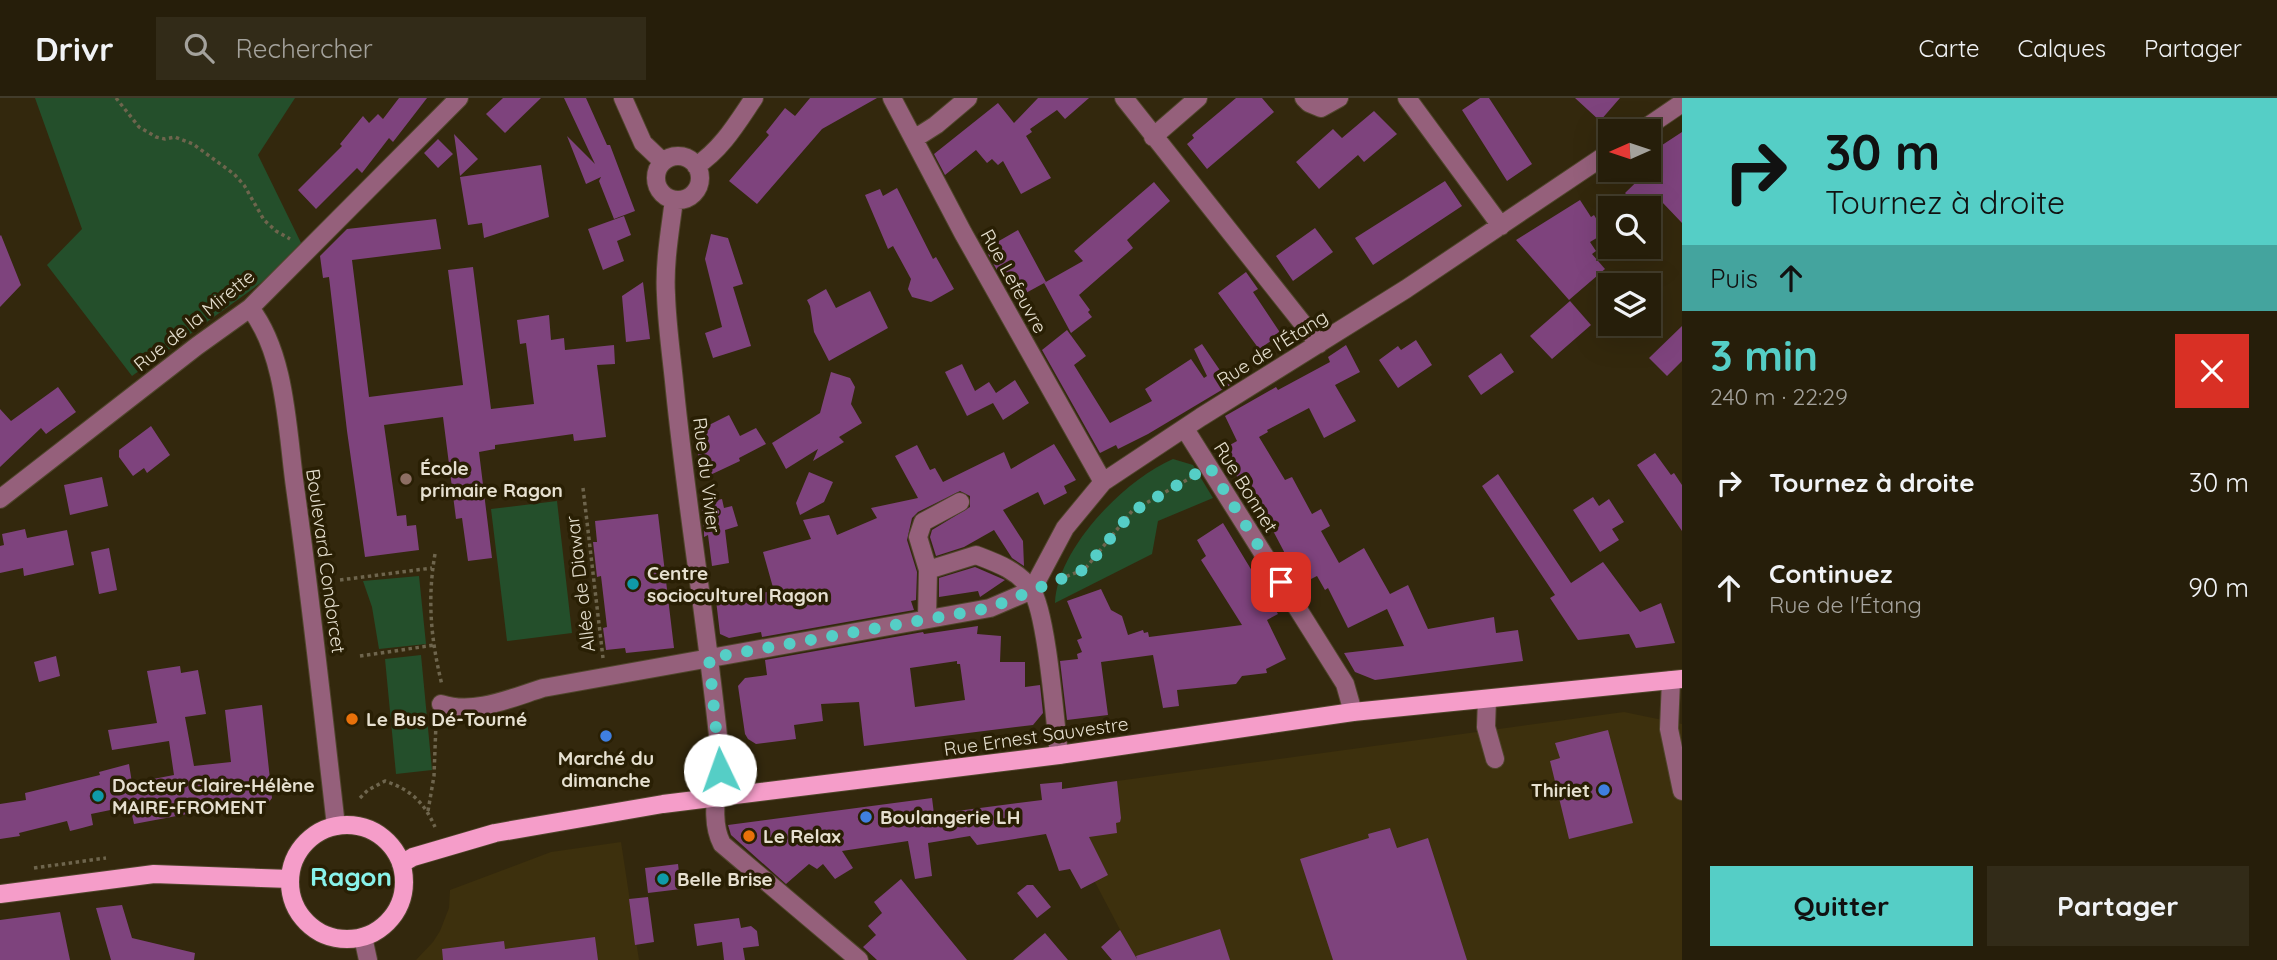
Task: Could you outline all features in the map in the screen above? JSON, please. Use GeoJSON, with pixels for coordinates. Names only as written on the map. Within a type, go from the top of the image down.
{"type":"FeatureCollection","features":[{"type":"Feature","properties":{"kind":"main road","name":"Rue Ernest Sauvestre"},"geometry":{"type":"LineString","coordinates":[[401,864],[495,833],[663,804],[1059,755],[1353,712],[1676,679]]}},
{"type":"Feature","properties":{"kind":"main road"},"geometry":{"type":"LineString","coordinates":[[352,825],[368,829],[382,837],[401,864],[403,894],[398,909],[377,931],[363,937],[340,939],[318,932],[306,922],[291,895],[292,864],[299,851],[309,839],[336,826],[352,825]]}},
{"type":"Feature","properties":{"kind":"main road"},"geometry":{"type":"LineString","coordinates":[[0,894],[154,874],[290,879]]}},
{"type":"Feature","properties":{"kind":"street","name":"Rue de la Mirette"},"geometry":{"type":"LineString","coordinates":[[0,499],[250,308],[459,98]]}},
{"type":"Feature","properties":{"kind":"street"},"geometry":{"type":"LineString","coordinates":[[623,98],[643,142],[663,162]]}},
{"type":"Feature","properties":{"kind":"street"},"geometry":{"type":"LineString","coordinates":[[696,166],[725,140],[754,98]]}},
{"type":"Feature","properties":{"kind":"street","name":"Rue Lefeuvre"},"geometry":{"type":"LineString","coordinates":[[892,98],[989,279],[1103,482]]}},
{"type":"Feature","properties":{"kind":"street"},"geometry":{"type":"LineString","coordinates":[[914,139],[936,125],[968,98]]}},
{"type":"Feature","properties":{"kind":"street"},"geometry":{"type":"LineString","coordinates":[[1124,98],[1319,344]]}},
{"type":"Feature","properties":{"kind":"street"},"geometry":{"type":"LineString","coordinates":[[1153,137],[1198,98]]}},
{"type":"Feature","properties":{"kind":"street"},"geometry":{"type":"LineString","coordinates":[[1304,98],[1321,108],[1339,98]]}},
{"type":"Feature","properties":{"kind":"street"},"geometry":{"type":"LineString","coordinates":[[1407,98],[1501,226]]}},
{"type":"Feature","properties":{"kind":"street"},"geometry":{"type":"LineString","coordinates":[[1659,119],[1682,103]]}},
{"type":"Feature","properties":{"kind":"street"},"geometry":{"type":"LineString","coordinates":[[684,157],[696,166],[700,180],[698,187],[688,198],[674,200],[662,193],[656,181],[658,167],[663,162],[669,158],[684,157]]}},
{"type":"Feature","properties":{"kind":"street","name":"Rue de l'Étang"},"geometry":{"type":"LineString","coordinates":[[1032,590],[1065,528],[1103,482],[1501,226],[1598,160]]}},
{"type":"Feature","properties":{"kind":"street","name":"Rue du Vivier"},"geometry":{"type":"LineString","coordinates":[[674,200],[666,295],[683,462],[720,748],[714,820],[716,832],[722,844],[859,960]]}},
{"type":"Feature","properties":{"kind":"street","name":"Boulevard Condorcet"},"geometry":{"type":"LineString","coordinates":[[250,308],[260,321],[276,357],[309,579],[336,826]]}},
{"type":"Feature","properties":{"kind":"street","name":"Rue Bonnet"},"geometry":{"type":"LineString","coordinates":[[1185,429],[1345,684],[1353,712]]}},
{"type":"Feature","properties":{"kind":"street"},"geometry":{"type":"LineString","coordinates":[[927,618],[928,570],[918,537],[923,522],[960,502]]}},
{"type":"Feature","properties":{"kind":"street"},"geometry":{"type":"LineString","coordinates":[[928,570],[976,555],[1010,569],[1032,590],[1042,625],[1059,755]]}},
{"type":"Feature","properties":{"kind":"street"},"geometry":{"type":"LineString","coordinates":[[441,704],[454,708],[491,704],[543,688],[990,608],[1032,590]]}},
{"type":"Feature","properties":{"kind":"street"},"geometry":{"type":"LineString","coordinates":[[1676,679],[1669,729],[1682,791]]}},
{"type":"Feature","properties":{"kind":"street"},"geometry":{"type":"LineString","coordinates":[[1488,699],[1486,727],[1495,759]]}},
{"type":"Feature","properties":{"kind":"street"},"geometry":{"type":"LineString","coordinates":[[363,937],[368,960]]}},
{"type":"Feature","properties":{"kind":"path"},"geometry":{"type":"LineString","coordinates":[[116,98],[139,127],[156,137],[175,137],[193,144],[234,174],[244,184],[264,220],[305,251]]}},
{"type":"Feature","properties":{"kind":"path"},"geometry":{"type":"LineString","coordinates":[[1032,590],[1085,569],[1132,512],[1209,466]]}},
{"type":"Feature","properties":{"kind":"path","name":"Allée de Diawar"},"geometry":{"type":"LineString","coordinates":[[583,488],[606,677]]}},
{"type":"Feature","properties":{"kind":"path"},"geometry":{"type":"LineString","coordinates":[[428,811],[434,776],[435,725],[443,692],[429,606],[429,580],[435,554]]}},
{"type":"Feature","properties":{"kind":"path"},"geometry":{"type":"LineString","coordinates":[[340,579],[432,568]]}},
{"type":"Feature","properties":{"kind":"path"},"geometry":{"type":"LineString","coordinates":[[360,656],[435,645]]}},
{"type":"Feature","properties":{"kind":"path"},"geometry":{"type":"LineString","coordinates":[[360,798],[368,790],[385,781],[402,787],[418,798],[435,827]]}},
{"type":"Feature","properties":{"kind":"shaded area"},"geometry":{"type":"Polygon","coordinates":[[[1624,712],[1682,724],[1682,960],[1136,960],[1067,829],[1117,781],[1624,712]]]}},
{"type":"Feature","properties":{"kind":"shaded area"},"geometry":{"type":"Polygon","coordinates":[[[621,842],[639,960],[416,960],[440,931],[449,908],[450,890],[551,852],[621,842]]]}},
{"type":"Feature","properties":{"kind":"green space"},"geometry":{"type":"Polygon","coordinates":[[[35,98],[295,98],[258,155],[305,251],[132,376],[47,265],[82,229],[35,98]]]}},
{"type":"Feature","properties":{"kind":"green space"},"geometry":{"type":"Polygon","coordinates":[[[1173,459],[1193,465],[1213,498],[1158,521],[1152,554],[1055,603],[1067,561],[1096,519],[1134,483],[1173,459]]]}},
{"type":"Feature","properties":{"kind":"green space"},"geometry":{"type":"Polygon","coordinates":[[[557,501],[572,633],[507,641],[491,509],[557,501]]]}},
{"type":"Feature","properties":{"kind":"green space"},"geometry":{"type":"Polygon","coordinates":[[[419,576],[426,644],[379,649],[372,607],[363,581],[419,576]]]}},
{"type":"Feature","properties":{"kind":"green space"},"geometry":{"type":"Polygon","coordinates":[[[421,655],[432,770],[396,774],[385,659],[421,655]]]}},
{"type":"Feature","properties":{"kind":"building"},"geometry":{"type":"Polygon","coordinates":[[[399,98],[427,98],[393,142],[389,138],[362,173],[357,168],[316,209],[298,190],[342,146],[340,144],[363,116],[369,123],[378,114],[383,119],[399,98]]]}},
{"type":"Feature","properties":{"kind":"building"},"geometry":{"type":"Polygon","coordinates":[[[503,98],[541,98],[505,133],[486,114],[503,98]]]}},
{"type":"Feature","properties":{"kind":"building"},"geometry":{"type":"Polygon","coordinates":[[[564,98],[586,98],[607,145],[610,145],[635,211],[614,219],[599,181],[601,177],[586,184],[567,136],[595,164],[564,98]]]}},
{"type":"Feature","properties":{"kind":"building"},"geometry":{"type":"Polygon","coordinates":[[[810,98],[877,98],[822,129],[757,204],[729,181],[769,135],[766,132],[785,108],[795,116],[810,98]]]}},
{"type":"Feature","properties":{"kind":"building"},"geometry":{"type":"Polygon","coordinates":[[[1038,98],[1089,98],[1065,119],[1057,110],[1030,129],[1032,132],[1026,136],[1051,178],[1021,194],[1003,161],[998,165],[992,159],[987,163],[976,150],[945,175],[934,154],[998,103],[1014,123],[1038,98]]]}},
{"type":"Feature","properties":{"kind":"building"},"geometry":{"type":"Polygon","coordinates":[[[1236,98],[1262,98],[1274,112],[1207,169],[1187,144],[1194,138],[1192,135],[1236,98]]]}},
{"type":"Feature","properties":{"kind":"building"},"geometry":{"type":"Polygon","coordinates":[[[1480,98],[1489,98],[1532,164],[1507,181],[1462,110],[1480,98]]]}},
{"type":"Feature","properties":{"kind":"building"},"geometry":{"type":"Polygon","coordinates":[[[1575,98],[1620,98],[1602,119],[1598,119],[1575,98]]]}},
{"type":"Feature","properties":{"kind":"building"},"geometry":{"type":"Polygon","coordinates":[[[1374,111],[1397,134],[1364,162],[1358,155],[1319,189],[1296,162],[1333,129],[1342,138],[1374,111]]]}},
{"type":"Feature","properties":{"kind":"building"},"geometry":{"type":"Polygon","coordinates":[[[1682,132],[1682,223],[1661,203],[1661,196],[1628,196],[1625,193],[1636,182],[1661,182],[1661,146],[1682,132]]]}},
{"type":"Feature","properties":{"kind":"building"},"geometry":{"type":"Polygon","coordinates":[[[454,134],[478,159],[460,176],[454,134]]]}},
{"type":"Feature","properties":{"kind":"building"},"geometry":{"type":"Polygon","coordinates":[[[438,139],[453,154],[438,168],[424,153],[438,139]]]}},
{"type":"Feature","properties":{"kind":"building"},"geometry":{"type":"Polygon","coordinates":[[[541,165],[549,217],[484,238],[482,223],[468,225],[460,177],[541,165]]]}},
{"type":"Feature","properties":{"kind":"building"},"geometry":{"type":"Polygon","coordinates":[[[1445,181],[1462,206],[1373,265],[1355,238],[1445,181]]]}},
{"type":"Feature","properties":{"kind":"building"},"geometry":{"type":"Polygon","coordinates":[[[1154,182],[1170,201],[1127,240],[1133,248],[1079,295],[1092,317],[1071,333],[1044,283],[1083,261],[1074,251],[1154,182]]]}},
{"type":"Feature","properties":{"kind":"building"},"geometry":{"type":"Polygon","coordinates":[[[897,188],[933,259],[936,257],[954,289],[931,302],[912,297],[908,289],[911,279],[893,246],[888,249],[865,195],[880,189],[883,196],[897,188]]]}},
{"type":"Feature","properties":{"kind":"building"},"geometry":{"type":"Polygon","coordinates":[[[1580,200],[1591,217],[1594,215],[1598,222],[1598,237],[1590,242],[1596,251],[1592,254],[1605,269],[1569,300],[1516,240],[1580,200]]]}},
{"type":"Feature","properties":{"kind":"building"},"geometry":{"type":"Polygon","coordinates":[[[624,216],[631,235],[617,241],[624,261],[603,270],[588,229],[624,216]]]}},
{"type":"Feature","properties":{"kind":"building"},"geometry":{"type":"Polygon","coordinates":[[[436,219],[441,249],[352,260],[369,397],[463,385],[448,270],[473,267],[491,409],[534,404],[526,343],[520,344],[517,320],[549,315],[551,340],[564,338],[565,350],[614,345],[615,364],[597,365],[606,437],[574,441],[573,434],[495,445],[495,449],[479,452],[492,558],[468,561],[462,518],[456,519],[443,417],[384,425],[397,516],[406,515],[407,526],[416,525],[419,550],[365,557],[329,277],[323,278],[320,256],[347,229],[436,219]]]}},
{"type":"Feature","properties":{"kind":"building"},"geometry":{"type":"Polygon","coordinates":[[[1315,228],[1333,252],[1293,281],[1276,256],[1315,228]]]}},
{"type":"Feature","properties":{"kind":"building"},"geometry":{"type":"Polygon","coordinates":[[[1018,230],[1046,282],[1024,294],[1013,273],[1002,279],[985,249],[1018,230]]]}},
{"type":"Feature","properties":{"kind":"building"},"geometry":{"type":"Polygon","coordinates":[[[711,234],[728,238],[743,284],[733,287],[751,346],[713,358],[705,333],[722,327],[705,259],[711,234]]]}},
{"type":"Feature","properties":{"kind":"building"},"geometry":{"type":"Polygon","coordinates":[[[0,236],[21,285],[0,307],[0,236]]]}},
{"type":"Feature","properties":{"kind":"building"},"geometry":{"type":"Polygon","coordinates":[[[1246,272],[1258,289],[1253,292],[1281,334],[1259,349],[1218,293],[1246,272]]]}},
{"type":"Feature","properties":{"kind":"building"},"geometry":{"type":"Polygon","coordinates":[[[643,282],[650,339],[626,342],[622,296],[643,282]]]}},
{"type":"Feature","properties":{"kind":"building"},"geometry":{"type":"Polygon","coordinates":[[[826,289],[836,308],[870,291],[888,328],[829,361],[814,332],[807,300],[826,289]]]}},
{"type":"Feature","properties":{"kind":"building"},"geometry":{"type":"Polygon","coordinates":[[[1570,301],[1591,325],[1552,359],[1530,336],[1570,301]]]}},
{"type":"Feature","properties":{"kind":"building"},"geometry":{"type":"Polygon","coordinates":[[[1682,326],[1682,361],[1667,376],[1649,358],[1682,326]]]}},
{"type":"Feature","properties":{"kind":"building"},"geometry":{"type":"Polygon","coordinates":[[[1067,330],[1086,356],[1074,365],[1110,423],[1152,401],[1145,389],[1191,359],[1204,378],[1207,376],[1194,349],[1202,344],[1230,385],[1148,434],[1118,449],[1116,445],[1100,453],[1042,350],[1067,330]]]}},
{"type":"Feature","properties":{"kind":"building"},"geometry":{"type":"Polygon","coordinates":[[[1416,340],[1432,365],[1398,388],[1379,360],[1398,346],[1401,350],[1416,340]]]}},
{"type":"Feature","properties":{"kind":"building"},"geometry":{"type":"Polygon","coordinates":[[[1346,345],[1360,372],[1335,385],[1356,421],[1324,438],[1309,408],[1259,437],[1285,480],[1292,477],[1312,514],[1321,509],[1330,526],[1321,531],[1339,563],[1364,548],[1390,594],[1408,585],[1428,629],[1494,617],[1496,633],[1518,630],[1523,661],[1375,680],[1355,672],[1344,653],[1404,646],[1387,609],[1348,628],[1328,588],[1325,590],[1317,576],[1301,584],[1269,523],[1266,525],[1221,450],[1237,441],[1225,416],[1276,387],[1278,390],[1330,362],[1328,357],[1346,345]]]}},
{"type":"Feature","properties":{"kind":"building"},"geometry":{"type":"Polygon","coordinates":[[[1501,353],[1514,372],[1481,395],[1468,376],[1501,353]]]}},
{"type":"Feature","properties":{"kind":"building"},"geometry":{"type":"Polygon","coordinates":[[[962,364],[975,391],[989,382],[996,393],[1015,380],[1029,403],[1003,420],[993,403],[967,416],[945,372],[962,364]]]}},
{"type":"Feature","properties":{"kind":"building"},"geometry":{"type":"Polygon","coordinates":[[[831,372],[850,378],[855,387],[851,404],[862,423],[839,437],[844,442],[813,461],[818,449],[786,469],[772,443],[820,413],[831,372]]]}},
{"type":"Feature","properties":{"kind":"building"},"geometry":{"type":"Polygon","coordinates":[[[58,387],[76,412],[46,434],[41,428],[0,467],[0,409],[11,421],[58,387]]]}},
{"type":"Feature","properties":{"kind":"building"},"geometry":{"type":"Polygon","coordinates":[[[729,415],[740,436],[756,428],[766,444],[739,458],[740,461],[708,476],[698,455],[695,432],[729,415]]]}},
{"type":"Feature","properties":{"kind":"building"},"geometry":{"type":"Polygon","coordinates":[[[151,426],[170,455],[147,473],[144,468],[133,476],[119,457],[119,450],[151,426]]]}},
{"type":"Feature","properties":{"kind":"building"},"geometry":{"type":"Polygon","coordinates":[[[1054,444],[1076,480],[1064,486],[1067,493],[1044,505],[1038,492],[1003,510],[1023,541],[1024,566],[1012,558],[994,530],[964,547],[936,556],[930,537],[932,530],[970,507],[970,496],[960,491],[918,512],[912,518],[907,540],[917,572],[916,600],[911,601],[914,610],[762,637],[761,632],[729,638],[720,634],[716,600],[774,591],[763,552],[811,539],[803,520],[829,515],[837,535],[877,518],[871,508],[918,498],[895,456],[917,445],[930,470],[935,468],[943,482],[1004,452],[1011,469],[1054,444]]]}},
{"type":"Feature","properties":{"kind":"building"},"geometry":{"type":"Polygon","coordinates":[[[1655,453],[1682,485],[1682,531],[1637,465],[1655,453]]]}},
{"type":"Feature","properties":{"kind":"building"},"geometry":{"type":"Polygon","coordinates":[[[809,472],[833,482],[824,502],[800,515],[796,503],[809,472]]]}},
{"type":"Feature","properties":{"kind":"building"},"geometry":{"type":"Polygon","coordinates":[[[1498,474],[1571,583],[1603,562],[1640,612],[1661,603],[1675,643],[1636,648],[1629,634],[1578,640],[1550,598],[1555,595],[1482,486],[1498,474]]]}},
{"type":"Feature","properties":{"kind":"building"},"geometry":{"type":"Polygon","coordinates":[[[102,477],[108,506],[70,515],[64,485],[102,477]]]}},
{"type":"Feature","properties":{"kind":"building"},"geometry":{"type":"Polygon","coordinates":[[[1593,497],[1599,506],[1609,499],[1624,522],[1612,529],[1619,540],[1600,552],[1573,510],[1593,497]]]}},
{"type":"Feature","properties":{"kind":"building"},"geometry":{"type":"Polygon","coordinates":[[[722,499],[724,508],[732,506],[738,526],[725,530],[729,563],[712,566],[708,535],[704,537],[702,504],[722,499]]]}},
{"type":"Feature","properties":{"kind":"building","name":"Centre socioculturel Ragon"},"geometry":{"type":"Polygon","coordinates":[[[658,514],[674,648],[626,653],[625,648],[606,650],[603,628],[607,627],[601,576],[597,577],[593,542],[597,542],[595,521],[658,514]]]}},
{"type":"Feature","properties":{"kind":"building"},"geometry":{"type":"Polygon","coordinates":[[[1223,523],[1278,614],[1267,620],[1286,659],[1266,669],[1267,673],[1242,676],[1236,684],[1177,690],[1179,706],[1163,708],[1153,655],[1101,662],[1108,715],[1067,720],[1060,661],[1078,659],[1077,654],[1082,652],[1077,640],[1082,638],[1067,601],[1101,589],[1111,610],[1122,616],[1128,635],[1143,630],[1144,633],[1148,632],[1149,637],[1242,625],[1201,560],[1206,556],[1197,540],[1223,523]]]}},
{"type":"Feature","properties":{"kind":"building"},"geometry":{"type":"Polygon","coordinates":[[[25,529],[27,538],[67,530],[74,565],[24,576],[23,568],[0,573],[0,546],[4,545],[2,534],[25,529]]]}},
{"type":"Feature","properties":{"kind":"building"},"geometry":{"type":"Polygon","coordinates":[[[109,548],[117,590],[99,594],[91,552],[109,548]]]}},
{"type":"Feature","properties":{"kind":"building"},"geometry":{"type":"Polygon","coordinates":[[[975,567],[1005,580],[980,597],[978,591],[939,597],[939,578],[975,567]]]}},
{"type":"Feature","properties":{"kind":"building"},"geometry":{"type":"Polygon","coordinates":[[[978,626],[977,634],[1001,636],[1000,662],[1025,662],[1025,687],[1040,685],[1043,713],[1033,725],[864,746],[859,702],[821,704],[823,721],[794,725],[796,739],[756,744],[745,734],[738,686],[745,678],[767,675],[765,660],[923,632],[978,626]],[[957,661],[910,668],[915,707],[965,700],[960,664],[957,664],[957,661]]]}},
{"type":"Feature","properties":{"kind":"building"},"geometry":{"type":"Polygon","coordinates":[[[56,656],[60,676],[39,682],[34,662],[56,656]]]}},
{"type":"Feature","properties":{"kind":"building"},"geometry":{"type":"Polygon","coordinates":[[[180,666],[181,673],[198,670],[206,714],[185,717],[194,766],[231,762],[225,710],[262,705],[272,798],[260,814],[246,803],[134,824],[130,806],[91,814],[93,825],[82,828],[70,831],[67,821],[19,833],[20,836],[0,839],[0,804],[26,800],[25,793],[100,775],[99,772],[129,764],[132,783],[174,775],[169,741],[112,750],[108,730],[157,723],[147,671],[180,666]]]}},
{"type":"Feature","properties":{"kind":"building","name":"Thiriet"},"geometry":{"type":"Polygon","coordinates":[[[1608,730],[1633,823],[1569,839],[1550,761],[1560,758],[1555,743],[1608,730]]]}},
{"type":"Feature","properties":{"kind":"building"},"geometry":{"type":"Polygon","coordinates":[[[1117,781],[1121,818],[1120,822],[1116,823],[1117,833],[1089,837],[1108,875],[1081,889],[1070,869],[1059,871],[1046,834],[977,845],[970,836],[928,843],[932,876],[915,879],[908,841],[842,851],[853,868],[835,879],[823,864],[817,869],[809,864],[786,884],[731,835],[728,825],[932,798],[934,814],[1042,800],[1040,784],[1062,782],[1062,789],[1117,781]]]}},
{"type":"Feature","properties":{"kind":"building"},"geometry":{"type":"Polygon","coordinates":[[[1390,828],[1397,848],[1428,838],[1467,960],[1333,960],[1300,859],[1369,838],[1368,834],[1390,828]]]}},
{"type":"Feature","properties":{"kind":"building","name":"Belle Brise"},"geometry":{"type":"Polygon","coordinates":[[[678,864],[681,889],[648,893],[645,868],[678,864]]]}},
{"type":"Feature","properties":{"kind":"building"},"geometry":{"type":"Polygon","coordinates":[[[901,879],[967,960],[877,960],[863,947],[876,935],[868,926],[882,913],[874,902],[901,879]]]}},
{"type":"Feature","properties":{"kind":"building"},"geometry":{"type":"Polygon","coordinates":[[[1027,885],[1033,885],[1051,907],[1037,918],[1017,893],[1027,885]]]}},
{"type":"Feature","properties":{"kind":"building"},"geometry":{"type":"Polygon","coordinates":[[[648,897],[654,942],[635,945],[629,899],[648,897]]]}},
{"type":"Feature","properties":{"kind":"building"},"geometry":{"type":"Polygon","coordinates":[[[122,905],[132,938],[195,953],[194,960],[111,960],[96,908],[122,905]]]}},
{"type":"Feature","properties":{"kind":"building"},"geometry":{"type":"Polygon","coordinates":[[[60,912],[70,960],[0,960],[0,920],[60,912]]]}},
{"type":"Feature","properties":{"kind":"building"},"geometry":{"type":"Polygon","coordinates":[[[739,918],[741,928],[751,926],[757,931],[759,946],[743,948],[745,960],[724,960],[722,942],[697,946],[694,924],[739,918]]]}},
{"type":"Feature","properties":{"kind":"building"},"geometry":{"type":"Polygon","coordinates":[[[1220,929],[1230,960],[1112,960],[1101,947],[1120,930],[1137,959],[1136,956],[1220,929]]]}},
{"type":"Feature","properties":{"kind":"building"},"geometry":{"type":"Polygon","coordinates":[[[1045,933],[1068,960],[1013,960],[1045,933]]]}},
{"type":"Feature","properties":{"kind":"building"},"geometry":{"type":"Polygon","coordinates":[[[595,937],[598,960],[443,960],[442,949],[504,941],[505,949],[595,937]]]}},
{"type":"Feature","properties":{"kind":"place","name":"École primaire Ragon"},"geometry":{"type":"Point","coordinates":[406,479]}},
{"type":"Feature","properties":{"kind":"place","name":"Centre socioculturel Ragon"},"geometry":{"type":"Point","coordinates":[633,584]}},
{"type":"Feature","properties":{"kind":"place","name":"Le Bus Dé-Tourné"},"geometry":{"type":"Point","coordinates":[352,719]}},
{"type":"Feature","properties":{"kind":"place","name":"Marché du dimanche"},"geometry":{"type":"Point","coordinates":[606,736]}},
{"type":"Feature","properties":{"kind":"place","name":"Thiriet"},"geometry":{"type":"Point","coordinates":[1604,790]}},
{"type":"Feature","properties":{"kind":"place","name":"Docteur Claire-Hélène MAIRE-FROMENT"},"geometry":{"type":"Point","coordinates":[98,796]}},
{"type":"Feature","properties":{"kind":"place","name":"Boulangerie LH"},"geometry":{"type":"Point","coordinates":[866,817]}},
{"type":"Feature","properties":{"kind":"place","name":"Le Relax"},"geometry":{"type":"Point","coordinates":[749,836]}},
{"type":"Feature","properties":{"kind":"place","name":"Belle Brise"},"geometry":{"type":"Point","coordinates":[663,879]}},
{"type":"Feature","properties":{"kind":"district","name":"Ragon"},"geometry":{"type":"Point","coordinates":[351,877]}},
{"type":"Feature","properties":{"kind":"route"},"geometry":{"type":"LineString","coordinates":[[720,770],[720,748],[709,658],[990,608],[1085,569],[1132,512],[1209,466],[1281,582]]}}]}
